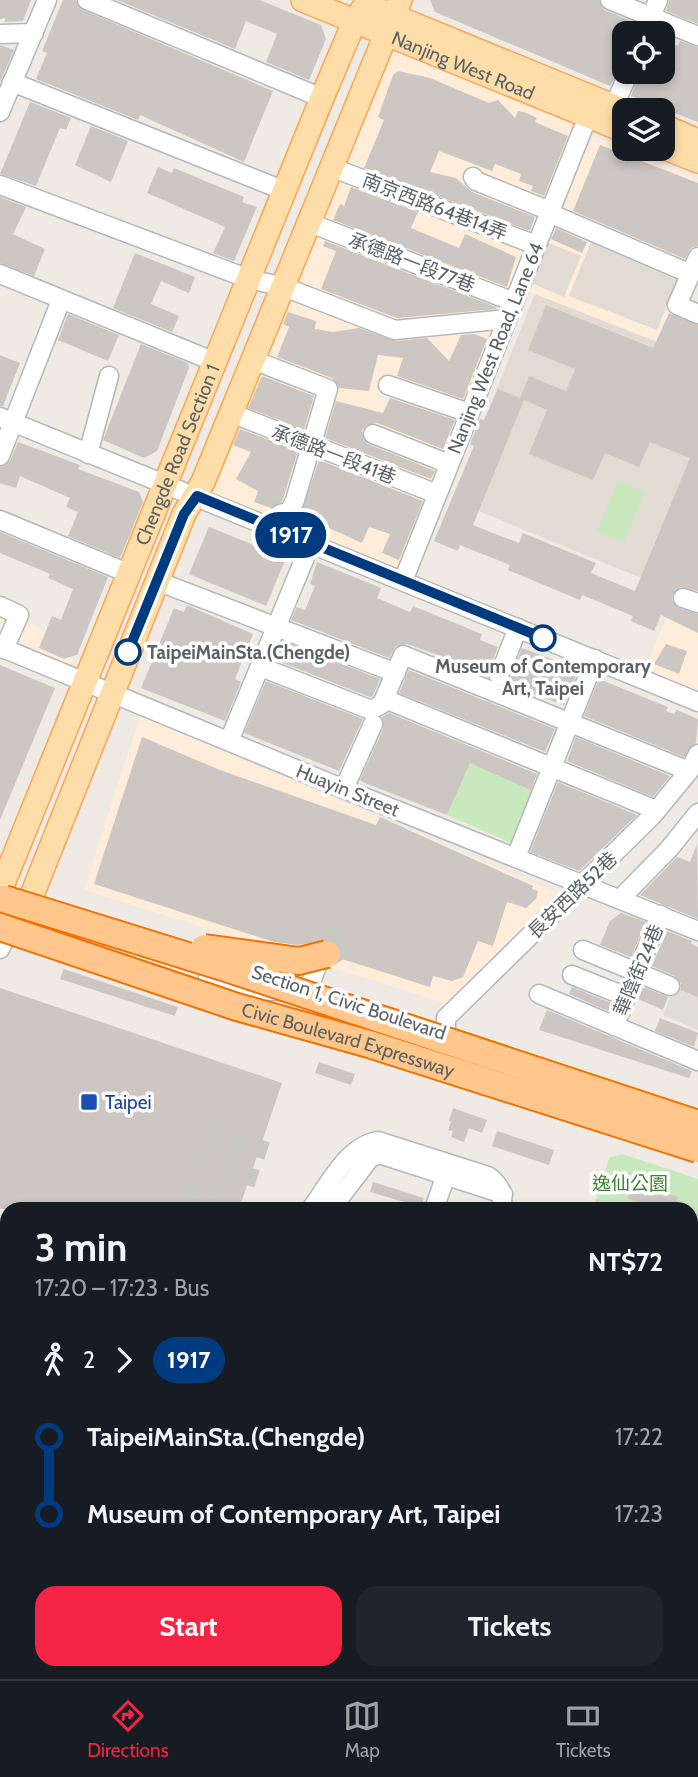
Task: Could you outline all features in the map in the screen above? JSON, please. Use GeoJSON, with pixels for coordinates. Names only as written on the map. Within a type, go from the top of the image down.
{"type":"FeatureCollection","features":[{"type":"Feature","properties":{"kind":"highway"},"geometry":{"type":"LineString","coordinates":[[4,913],[45,897],[199,948],[299,961],[324,955]]}},
{"type":"Feature","properties":{"kind":"highway"},"geometry":{"type":"LineString","coordinates":[[4,913],[374,1032]]}},
{"type":"Feature","properties":{"kind":"highway","name":"Civic Boulevard Expressway"},"geometry":{"type":"LineString","coordinates":[[4,913],[374,1032],[698,1125]]}},
{"type":"Feature","properties":{"kind":"highway","name":"Civic Boulevard Expressway"},"geometry":{"type":"LineString","coordinates":[[374,1032],[698,1152]]}},
{"type":"Feature","properties":{"kind":"main road","name":"Nanjing West Road"},"geometry":{"type":"LineString","coordinates":[[303,0],[361,6],[393,16],[612,105]]}},
{"type":"Feature","properties":{"kind":"main road","name":"Chengde Road Section 1"},"geometry":{"type":"LineString","coordinates":[[4,913],[86,683],[361,6]]}},
{"type":"Feature","properties":{"kind":"main road","name":"Chengde Road Section 1"},"geometry":{"type":"LineString","coordinates":[[4,913],[112,693],[184,514],[197,496],[284,287],[393,16]]}},
{"type":"Feature","properties":{"kind":"main road","name":"Nanjing West Road"},"geometry":{"type":"LineString","coordinates":[[393,16],[612,126]]}},
{"type":"Feature","properties":{"kind":"main road"},"geometry":{"type":"LineString","coordinates":[[675,131],[698,141]]}},
{"type":"Feature","properties":{"kind":"main road"},"geometry":{"type":"LineString","coordinates":[[675,152],[698,161]]}},
{"type":"Feature","properties":{"kind":"street"},"geometry":{"type":"LineString","coordinates":[[0,112],[47,0]]}},
{"type":"Feature","properties":{"kind":"street"},"geometry":{"type":"LineString","coordinates":[[87,0],[322,98]]}},
{"type":"Feature","properties":{"kind":"street"},"geometry":{"type":"LineString","coordinates":[[610,0],[698,36]]}},
{"type":"Feature","properties":{"kind":"street"},"geometry":{"type":"LineString","coordinates":[[0,34],[34,33]]}},
{"type":"Feature","properties":{"kind":"street"},"geometry":{"type":"LineString","coordinates":[[12,82],[285,191]]}},
{"type":"Feature","properties":{"kind":"street","name":"Nanjing West Road, Lane 64"},"geometry":{"type":"LineString","coordinates":[[403,581],[588,116]]}},
{"type":"Feature","properties":{"kind":"street","name":"南京西路64巷14弄"},"geometry":{"type":"LineString","coordinates":[[333,168],[536,244]]}},
{"type":"Feature","properties":{"kind":"street"},"geometry":{"type":"LineString","coordinates":[[473,177],[476,181],[691,274]]}},
{"type":"Feature","properties":{"kind":"street"},"geometry":{"type":"LineString","coordinates":[[0,185],[249,279],[284,287],[395,330],[506,319]]}},
{"type":"Feature","properties":{"kind":"street","name":"承德路一段77巷"},"geometry":{"type":"LineString","coordinates":[[310,223],[514,302]]}},
{"type":"Feature","properties":{"kind":"street"},"geometry":{"type":"LineString","coordinates":[[698,257],[677,305],[698,314]]}},
{"type":"Feature","properties":{"kind":"street"},"geometry":{"type":"LineString","coordinates":[[0,274],[215,362]]}},
{"type":"Feature","properties":{"kind":"street"},"geometry":{"type":"LineString","coordinates":[[0,456],[7,419],[61,299]]}},
{"type":"Feature","properties":{"kind":"street"},"geometry":{"type":"LineString","coordinates":[[253,360],[328,388],[295,500],[289,511],[280,514],[275,528]]}},
{"type":"Feature","properties":{"kind":"street"},"geometry":{"type":"LineString","coordinates":[[88,454],[109,376]]}},
{"type":"Feature","properties":{"kind":"street"},"geometry":{"type":"LineString","coordinates":[[388,385],[469,413]]}},
{"type":"Feature","properties":{"kind":"street","name":"承德路一段41巷"},"geometry":{"type":"LineString","coordinates":[[231,413],[437,494]]}},
{"type":"Feature","properties":{"kind":"street"},"geometry":{"type":"LineString","coordinates":[[7,419],[698,702]]}},
{"type":"Feature","properties":{"kind":"street"},"geometry":{"type":"LineString","coordinates":[[373,434],[449,464]]}},
{"type":"Feature","properties":{"kind":"street"},"geometry":{"type":"LineString","coordinates":[[0,520],[130,574]]}},
{"type":"Feature","properties":{"kind":"street"},"geometry":{"type":"LineString","coordinates":[[229,741],[311,543]]}},
{"type":"Feature","properties":{"kind":"street"},"geometry":{"type":"LineString","coordinates":[[157,580],[269,626],[278,625],[396,673]]}},
{"type":"Feature","properties":{"kind":"street"},"geometry":{"type":"LineString","coordinates":[[0,607],[19,615],[2,648]]}},
{"type":"Feature","properties":{"kind":"street"},"geometry":{"type":"LineString","coordinates":[[499,676],[518,628]]}},
{"type":"Feature","properties":{"kind":"street","name":"Huayin Street"},"geometry":{"type":"LineString","coordinates":[[2,648],[698,931]]}},
{"type":"Feature","properties":{"kind":"street"},"geometry":{"type":"LineString","coordinates":[[261,667],[372,710],[384,701],[403,655],[689,771]]}},
{"type":"Feature","properties":{"kind":"street"},"geometry":{"type":"LineString","coordinates":[[516,856],[595,659]]}},
{"type":"Feature","properties":{"kind":"street"},"geometry":{"type":"LineString","coordinates":[[384,701],[656,810]]}},
{"type":"Feature","properties":{"kind":"street"},"geometry":{"type":"LineString","coordinates":[[344,789],[373,724]]}},
{"type":"Feature","properties":{"kind":"street","name":"長安西路52巷"},"geometry":{"type":"LineString","coordinates":[[446,1033],[446,1018],[585,884],[656,810],[689,771],[698,754]]}},
{"type":"Feature","properties":{"kind":"street"},"geometry":{"type":"LineString","coordinates":[[620,899],[669,849],[698,813]]}},
{"type":"Feature","properties":{"kind":"street","name":"Section 1, Civic Boulevard"},"geometry":{"type":"LineString","coordinates":[[4,913],[314,990],[698,1114]]}},
{"type":"Feature","properties":{"kind":"street","name":"Section 1, Civic Boulevard"},"geometry":{"type":"LineString","coordinates":[[4,913],[303,1032],[698,1152]]}},
{"type":"Feature","properties":{"kind":"street","name":"華陰街24巷"},"geometry":{"type":"LineString","coordinates":[[614,1026],[661,915]]}},
{"type":"Feature","properties":{"kind":"street"},"geometry":{"type":"LineString","coordinates":[[583,950],[670,986]]}},
{"type":"Feature","properties":{"kind":"street"},"geometry":{"type":"LineString","coordinates":[[242,990],[314,990],[324,955]]}},
{"type":"Feature","properties":{"kind":"street"},"geometry":{"type":"LineString","coordinates":[[572,975],[626,997]]}},
{"type":"Feature","properties":{"kind":"street"},"geometry":{"type":"LineString","coordinates":[[208,978],[242,990],[303,1032]]}},
{"type":"Feature","properties":{"kind":"street"},"geometry":{"type":"LineString","coordinates":[[539,994],[698,1061]]}},
{"type":"Feature","properties":{"kind":"street"},"geometry":{"type":"LineString","coordinates":[[403,1061],[418,1055],[424,1049],[423,1032],[419,1024]]}},
{"type":"Feature","properties":{"kind":"street"},"geometry":{"type":"LineString","coordinates":[[457,1077],[452,1065],[454,1058],[463,1045],[472,1040]]}},
{"type":"Feature","properties":{"kind":"street"},"geometry":{"type":"LineString","coordinates":[[506,1051],[539,1082],[610,1104]]}},
{"type":"Feature","properties":{"kind":"street"},"geometry":{"type":"LineString","coordinates":[[494,1089],[539,1082]]}},
{"type":"Feature","properties":{"kind":"street"},"geometry":{"type":"LineString","coordinates":[[316,1202],[352,1155],[368,1143],[378,1141],[488,1176],[497,1183],[502,1201]]}},
{"type":"Feature","properties":{"kind":"street"},"geometry":{"type":"LineString","coordinates":[[336,1202],[370,1158],[379,1154],[446,1175],[502,1201]]}},
{"type":"Feature","properties":{"kind":"street"},"geometry":{"type":"LineString","coordinates":[[436,1202],[446,1175]]}},
{"type":"Feature","properties":{"kind":"shaded area"},"geometry":{"type":"Polygon","coordinates":[[[380,46],[585,127],[513,298],[310,220],[380,46]]]}},
{"type":"Feature","properties":{"kind":"shaded area"},"geometry":{"type":"Polygon","coordinates":[[[593,136],[612,144],[612,161],[654,161],[698,179],[698,248],[689,268],[556,213],[593,136]]]}},
{"type":"Feature","properties":{"kind":"shaded area"},"geometry":{"type":"Polygon","coordinates":[[[552,214],[680,274],[673,305],[698,318],[698,358],[521,289],[552,214]]]}},
{"type":"Feature","properties":{"kind":"shaded area"},"geometry":{"type":"Polygon","coordinates":[[[309,225],[511,303],[503,321],[384,323],[284,284],[309,225]]]}},
{"type":"Feature","properties":{"kind":"shaded area"},"geometry":{"type":"Polygon","coordinates":[[[541,240],[581,256],[564,297],[524,280],[541,240]]]}},
{"type":"Feature","properties":{"kind":"shaded area"},"geometry":{"type":"Polygon","coordinates":[[[591,242],[677,280],[657,330],[569,296],[591,242]]]}},
{"type":"Feature","properties":{"kind":"shaded area"},"geometry":{"type":"Polygon","coordinates":[[[282,289],[385,328],[504,328],[437,490],[313,443],[331,393],[329,379],[308,441],[243,415],[282,289]]]}},
{"type":"Feature","properties":{"kind":"shaded area"},"geometry":{"type":"Polygon","coordinates":[[[535,294],[698,358],[698,524],[670,590],[452,500],[535,294]]]}},
{"type":"Feature","properties":{"kind":"shaded area"},"geometry":{"type":"Polygon","coordinates":[[[232,414],[306,446],[276,519],[201,491],[232,414]]]}},
{"type":"Feature","properties":{"kind":"shaded area"},"geometry":{"type":"Polygon","coordinates":[[[312,449],[435,494],[402,573],[279,522],[312,449]]]}},
{"type":"Feature","properties":{"kind":"shaded area"},"geometry":{"type":"Polygon","coordinates":[[[676,597],[698,606],[698,694],[643,671],[676,597]]]}},
{"type":"Feature","properties":{"kind":"shaded area"},"geometry":{"type":"Polygon","coordinates":[[[0,611],[79,645],[68,670],[0,642],[0,611]]]}},
{"type":"Feature","properties":{"kind":"shaded area"},"geometry":{"type":"Polygon","coordinates":[[[140,716],[556,892],[448,1004],[84,890],[140,716]]]}},
{"type":"Feature","properties":{"kind":"shaded area"},"geometry":{"type":"Polygon","coordinates":[[[697,947],[698,1030],[663,1015],[673,992],[677,994],[697,947]]]}},
{"type":"Feature","properties":{"kind":"green space"},"geometry":{"type":"Polygon","coordinates":[[[618,481],[644,492],[624,542],[597,531],[618,481]]]}},
{"type":"Feature","properties":{"kind":"green space"},"geometry":{"type":"Polygon","coordinates":[[[470,762],[539,792],[518,846],[447,815],[470,762]]]}},
{"type":"Feature","properties":{"kind":"green space","name":"逸仙公園"},"geometry":{"type":"Polygon","coordinates":[[[622,1154],[698,1179],[698,1202],[595,1202],[609,1158],[622,1154]]]}},
{"type":"Feature","properties":{"kind":"building"},"geometry":{"type":"Polygon","coordinates":[[[0,0],[31,0],[23,21],[5,22],[5,18],[0,19],[0,0]]]}},
{"type":"Feature","properties":{"kind":"building"},"geometry":{"type":"Polygon","coordinates":[[[63,0],[76,0],[83,10],[273,91],[244,162],[140,115],[138,120],[36,79],[47,53],[42,51],[63,0]]]}},
{"type":"Feature","properties":{"kind":"building"},"geometry":{"type":"Polygon","coordinates":[[[117,0],[259,0],[321,25],[326,39],[309,80],[266,62],[277,34],[246,21],[235,49],[117,0]]]}},
{"type":"Feature","properties":{"kind":"building"},"geometry":{"type":"Polygon","coordinates":[[[430,0],[599,0],[605,10],[631,21],[612,21],[610,86],[435,12],[430,0]]]}},
{"type":"Feature","properties":{"kind":"building"},"geometry":{"type":"Polygon","coordinates":[[[669,0],[698,0],[698,24],[666,11],[669,0]]]}},
{"type":"Feature","properties":{"kind":"building"},"geometry":{"type":"Polygon","coordinates":[[[680,41],[698,47],[698,122],[675,113],[675,98],[631,96],[636,84],[675,84],[675,45],[678,46],[680,41]]]}},
{"type":"Feature","properties":{"kind":"building"},"geometry":{"type":"Polygon","coordinates":[[[0,45],[14,50],[0,82],[0,45]]]}},
{"type":"Feature","properties":{"kind":"building"},"geometry":{"type":"Polygon","coordinates":[[[398,71],[430,78],[489,103],[498,100],[515,118],[518,111],[524,112],[537,118],[535,122],[568,136],[544,196],[531,191],[533,186],[519,181],[521,174],[495,164],[492,171],[439,151],[430,172],[456,178],[472,192],[535,217],[530,231],[364,168],[384,120],[378,117],[393,75],[398,71]]]}},
{"type":"Feature","properties":{"kind":"building"},"geometry":{"type":"Polygon","coordinates":[[[30,102],[71,118],[66,130],[60,128],[36,186],[0,174],[30,102]]]}},
{"type":"Feature","properties":{"kind":"building"},"geometry":{"type":"Polygon","coordinates":[[[91,126],[128,141],[111,182],[75,165],[91,126]]]}},
{"type":"Feature","properties":{"kind":"building"},"geometry":{"type":"Polygon","coordinates":[[[600,145],[612,150],[612,161],[641,161],[698,183],[698,246],[691,248],[685,259],[573,211],[600,145]]]}},
{"type":"Feature","properties":{"kind":"building"},"geometry":{"type":"Polygon","coordinates":[[[158,167],[172,173],[174,168],[244,197],[242,202],[257,207],[234,261],[213,253],[225,227],[147,193],[158,167]]]}},
{"type":"Feature","properties":{"kind":"building"},"geometry":{"type":"Polygon","coordinates":[[[351,187],[418,212],[411,228],[459,248],[465,234],[516,257],[507,287],[333,220],[340,204],[344,206],[351,187]]]}},
{"type":"Feature","properties":{"kind":"building"},"geometry":{"type":"Polygon","coordinates":[[[0,197],[26,207],[13,234],[45,249],[34,276],[0,263],[0,197]]]}},
{"type":"Feature","properties":{"kind":"building"},"geometry":{"type":"Polygon","coordinates":[[[556,228],[587,242],[582,253],[551,239],[556,228]]]}},
{"type":"Feature","properties":{"kind":"building"},"geometry":{"type":"Polygon","coordinates":[[[325,241],[496,309],[397,318],[321,289],[336,251],[323,246],[325,241]]]}},
{"type":"Feature","properties":{"kind":"building"},"geometry":{"type":"Polygon","coordinates":[[[135,253],[195,277],[189,293],[161,281],[151,304],[179,316],[172,332],[113,308],[135,253]]]}},
{"type":"Feature","properties":{"kind":"building"},"geometry":{"type":"Polygon","coordinates":[[[546,305],[653,348],[669,313],[698,325],[698,591],[680,587],[673,594],[672,600],[679,608],[698,614],[698,633],[661,615],[654,631],[631,621],[633,616],[582,595],[580,600],[508,570],[510,565],[460,545],[458,551],[434,541],[474,446],[470,444],[480,419],[484,420],[498,389],[520,398],[529,376],[566,391],[575,369],[528,350],[546,305]],[[524,400],[473,525],[519,543],[523,533],[596,563],[591,573],[635,591],[690,458],[650,442],[639,467],[605,453],[593,480],[529,454],[547,410],[524,400]]]}},
{"type":"Feature","properties":{"kind":"building"},"geometry":{"type":"Polygon","coordinates":[[[288,312],[316,321],[315,329],[333,332],[359,328],[396,341],[427,338],[449,361],[461,335],[474,334],[487,339],[463,399],[397,376],[403,358],[378,355],[369,391],[339,388],[332,378],[277,357],[289,327],[283,324],[288,312]]]}},
{"type":"Feature","properties":{"kind":"building"},"geometry":{"type":"Polygon","coordinates":[[[68,314],[119,335],[108,361],[58,340],[68,314]]]}},
{"type":"Feature","properties":{"kind":"building"},"geometry":{"type":"Polygon","coordinates":[[[141,344],[188,363],[189,368],[157,451],[144,458],[103,440],[141,344]]]}},
{"type":"Feature","properties":{"kind":"building"},"geometry":{"type":"Polygon","coordinates":[[[0,355],[20,363],[3,406],[0,406],[0,355]]]}},
{"type":"Feature","properties":{"kind":"building"},"geometry":{"type":"Polygon","coordinates":[[[262,376],[314,396],[304,430],[248,408],[262,376]]]}},
{"type":"Feature","properties":{"kind":"building"},"geometry":{"type":"Polygon","coordinates":[[[390,398],[455,420],[443,449],[377,423],[367,425],[362,430],[364,440],[368,444],[435,471],[431,479],[325,438],[336,401],[383,413],[390,398]]]}},
{"type":"Feature","properties":{"kind":"building"},"geometry":{"type":"Polygon","coordinates":[[[240,429],[298,451],[282,502],[271,508],[254,502],[258,491],[236,479],[251,452],[233,445],[240,429]]]}},
{"type":"Feature","properties":{"kind":"building"},"geometry":{"type":"Polygon","coordinates":[[[18,442],[80,465],[78,469],[139,492],[143,502],[120,558],[68,536],[78,512],[66,507],[70,498],[20,476],[16,488],[0,483],[0,467],[10,461],[18,442]]]}},
{"type":"Feature","properties":{"kind":"building"},"geometry":{"type":"Polygon","coordinates":[[[319,460],[423,501],[399,560],[382,553],[390,534],[369,527],[362,543],[300,515],[319,460]]]}},
{"type":"Feature","properties":{"kind":"building"},"geometry":{"type":"Polygon","coordinates":[[[209,527],[286,558],[266,606],[189,574],[209,527]]]}},
{"type":"Feature","properties":{"kind":"building"},"geometry":{"type":"Polygon","coordinates":[[[0,532],[108,577],[77,655],[64,659],[39,648],[52,616],[61,620],[73,589],[48,578],[50,574],[0,553],[0,532]]]}},
{"type":"Feature","properties":{"kind":"building"},"geometry":{"type":"Polygon","coordinates":[[[317,562],[381,588],[377,598],[410,612],[413,606],[482,634],[480,640],[498,647],[488,673],[407,644],[396,646],[389,658],[291,620],[297,607],[305,610],[315,586],[310,584],[317,562]]]}},
{"type":"Feature","properties":{"kind":"building"},"geometry":{"type":"Polygon","coordinates":[[[187,605],[253,634],[235,679],[241,682],[225,721],[141,688],[174,608],[184,612],[187,605]]]}},
{"type":"Feature","properties":{"kind":"building"},"geometry":{"type":"Polygon","coordinates":[[[283,641],[380,679],[373,696],[275,660],[283,641]]]}},
{"type":"Feature","properties":{"kind":"building"},"geometry":{"type":"Polygon","coordinates":[[[666,644],[687,651],[679,674],[654,664],[666,644]]]}},
{"type":"Feature","properties":{"kind":"building"},"geometry":{"type":"Polygon","coordinates":[[[522,648],[579,669],[564,705],[513,687],[514,681],[510,680],[522,648]]]}},
{"type":"Feature","properties":{"kind":"building"},"geometry":{"type":"Polygon","coordinates":[[[0,665],[55,688],[0,820],[0,665]]]}},
{"type":"Feature","properties":{"kind":"building"},"geometry":{"type":"Polygon","coordinates":[[[409,670],[555,729],[545,752],[399,693],[409,670]]]}},
{"type":"Feature","properties":{"kind":"building"},"geometry":{"type":"Polygon","coordinates":[[[599,679],[668,707],[666,711],[674,714],[677,710],[698,719],[696,743],[684,757],[584,716],[599,679]]]}},
{"type":"Feature","properties":{"kind":"building"},"geometry":{"type":"Polygon","coordinates":[[[266,681],[363,719],[339,771],[244,733],[266,681]]]}},
{"type":"Feature","properties":{"kind":"building"},"geometry":{"type":"Polygon","coordinates":[[[389,713],[537,774],[531,790],[470,763],[447,815],[365,783],[360,780],[383,729],[382,717],[389,713]]]}},
{"type":"Feature","properties":{"kind":"building"},"geometry":{"type":"Polygon","coordinates":[[[142,737],[220,770],[376,825],[380,817],[533,886],[532,889],[538,891],[536,899],[526,908],[507,902],[493,946],[478,941],[463,977],[452,981],[433,976],[430,987],[342,959],[342,950],[332,939],[298,945],[274,942],[94,884],[142,737]]]}},
{"type":"Feature","properties":{"kind":"building"},"geometry":{"type":"Polygon","coordinates":[[[576,737],[670,776],[653,797],[567,761],[576,737]]]}},
{"type":"Feature","properties":{"kind":"building"},"geometry":{"type":"Polygon","coordinates":[[[558,782],[637,815],[579,871],[530,852],[558,782]]]}},
{"type":"Feature","properties":{"kind":"building"},"geometry":{"type":"Polygon","coordinates":[[[697,844],[698,919],[640,895],[677,857],[690,862],[697,844]]]}},
{"type":"Feature","properties":{"kind":"building"},"geometry":{"type":"Polygon","coordinates":[[[621,913],[646,922],[631,957],[600,945],[610,921],[621,913]]]}},
{"type":"Feature","properties":{"kind":"building"},"geometry":{"type":"Polygon","coordinates":[[[667,931],[692,941],[691,944],[698,947],[698,997],[681,990],[681,984],[675,976],[652,966],[667,931]]]}},
{"type":"Feature","properties":{"kind":"building"},"geometry":{"type":"Polygon","coordinates":[[[64,969],[178,1007],[175,1016],[60,979],[64,969]]]}},
{"type":"Feature","properties":{"kind":"building"},"geometry":{"type":"Polygon","coordinates":[[[572,987],[611,1003],[608,1011],[569,994],[572,987]]]}},
{"type":"Feature","properties":{"kind":"building"},"geometry":{"type":"Polygon","coordinates":[[[643,987],[668,997],[663,1010],[638,999],[643,987]]]}},
{"type":"Feature","properties":{"kind":"building"},"geometry":{"type":"Polygon","coordinates":[[[0,988],[282,1083],[241,1202],[0,1202],[0,988]]]}},
{"type":"Feature","properties":{"kind":"building"},"geometry":{"type":"Polygon","coordinates":[[[547,1010],[692,1071],[689,1078],[539,1030],[547,1010]]]}},
{"type":"Feature","properties":{"kind":"building"},"geometry":{"type":"Polygon","coordinates":[[[660,1018],[698,1033],[694,1047],[655,1031],[660,1018]]]}},
{"type":"Feature","properties":{"kind":"building"},"geometry":{"type":"Polygon","coordinates":[[[319,1062],[355,1074],[351,1085],[315,1073],[319,1062]]]}},
{"type":"Feature","properties":{"kind":"building"},"geometry":{"type":"Polygon","coordinates":[[[453,1108],[487,1120],[482,1133],[469,1128],[464,1142],[451,1137],[453,1131],[448,1130],[453,1108]]]}},
{"type":"Feature","properties":{"kind":"building"},"geometry":{"type":"Polygon","coordinates":[[[497,1131],[554,1150],[549,1165],[492,1146],[497,1131]]]}},
{"type":"Feature","properties":{"kind":"building"},"geometry":{"type":"Polygon","coordinates":[[[633,1181],[678,1197],[676,1202],[638,1202],[627,1198],[633,1181]]]}},
{"type":"Feature","properties":{"kind":"building"},"geometry":{"type":"Polygon","coordinates":[[[373,1182],[424,1198],[423,1202],[404,1202],[370,1192],[373,1182]]]}},
{"type":"Feature","properties":{"kind":"tunnel"},"geometry":{"type":"LineString","coordinates":[[327,954],[347,942]]}},
{"type":"Feature","properties":{"kind":"tunnel"},"geometry":{"type":"LineString","coordinates":[[205,1130],[267,1151]]}},
{"type":"Feature","properties":{"kind":"tunnel"},"geometry":{"type":"LineString","coordinates":[[194,1159],[257,1179]]}},
{"type":"Feature","properties":{"kind":"tunnel"},"geometry":{"type":"LineString","coordinates":[[181,1194],[206,1202]]}},
{"type":"Feature","properties":{"kind":"bus line","name":"1917"},"geometry":{"type":"LineString","coordinates":[[128,652],[184,514],[197,496],[543,638]]}},
{"type":"Feature","properties":{"kind":"place","name":"Museum of Contemporary Art, Taipei"},"geometry":{"type":"Point","coordinates":[543,638]}},
{"type":"Feature","properties":{"kind":"place","name":"TaipeiMainSta.(Chengde)"},"geometry":{"type":"Point","coordinates":[128,652]}},
{"type":"Feature","properties":{"kind":"place","name":"Taipei"},"geometry":{"type":"Point","coordinates":[89,1102]}}]}
